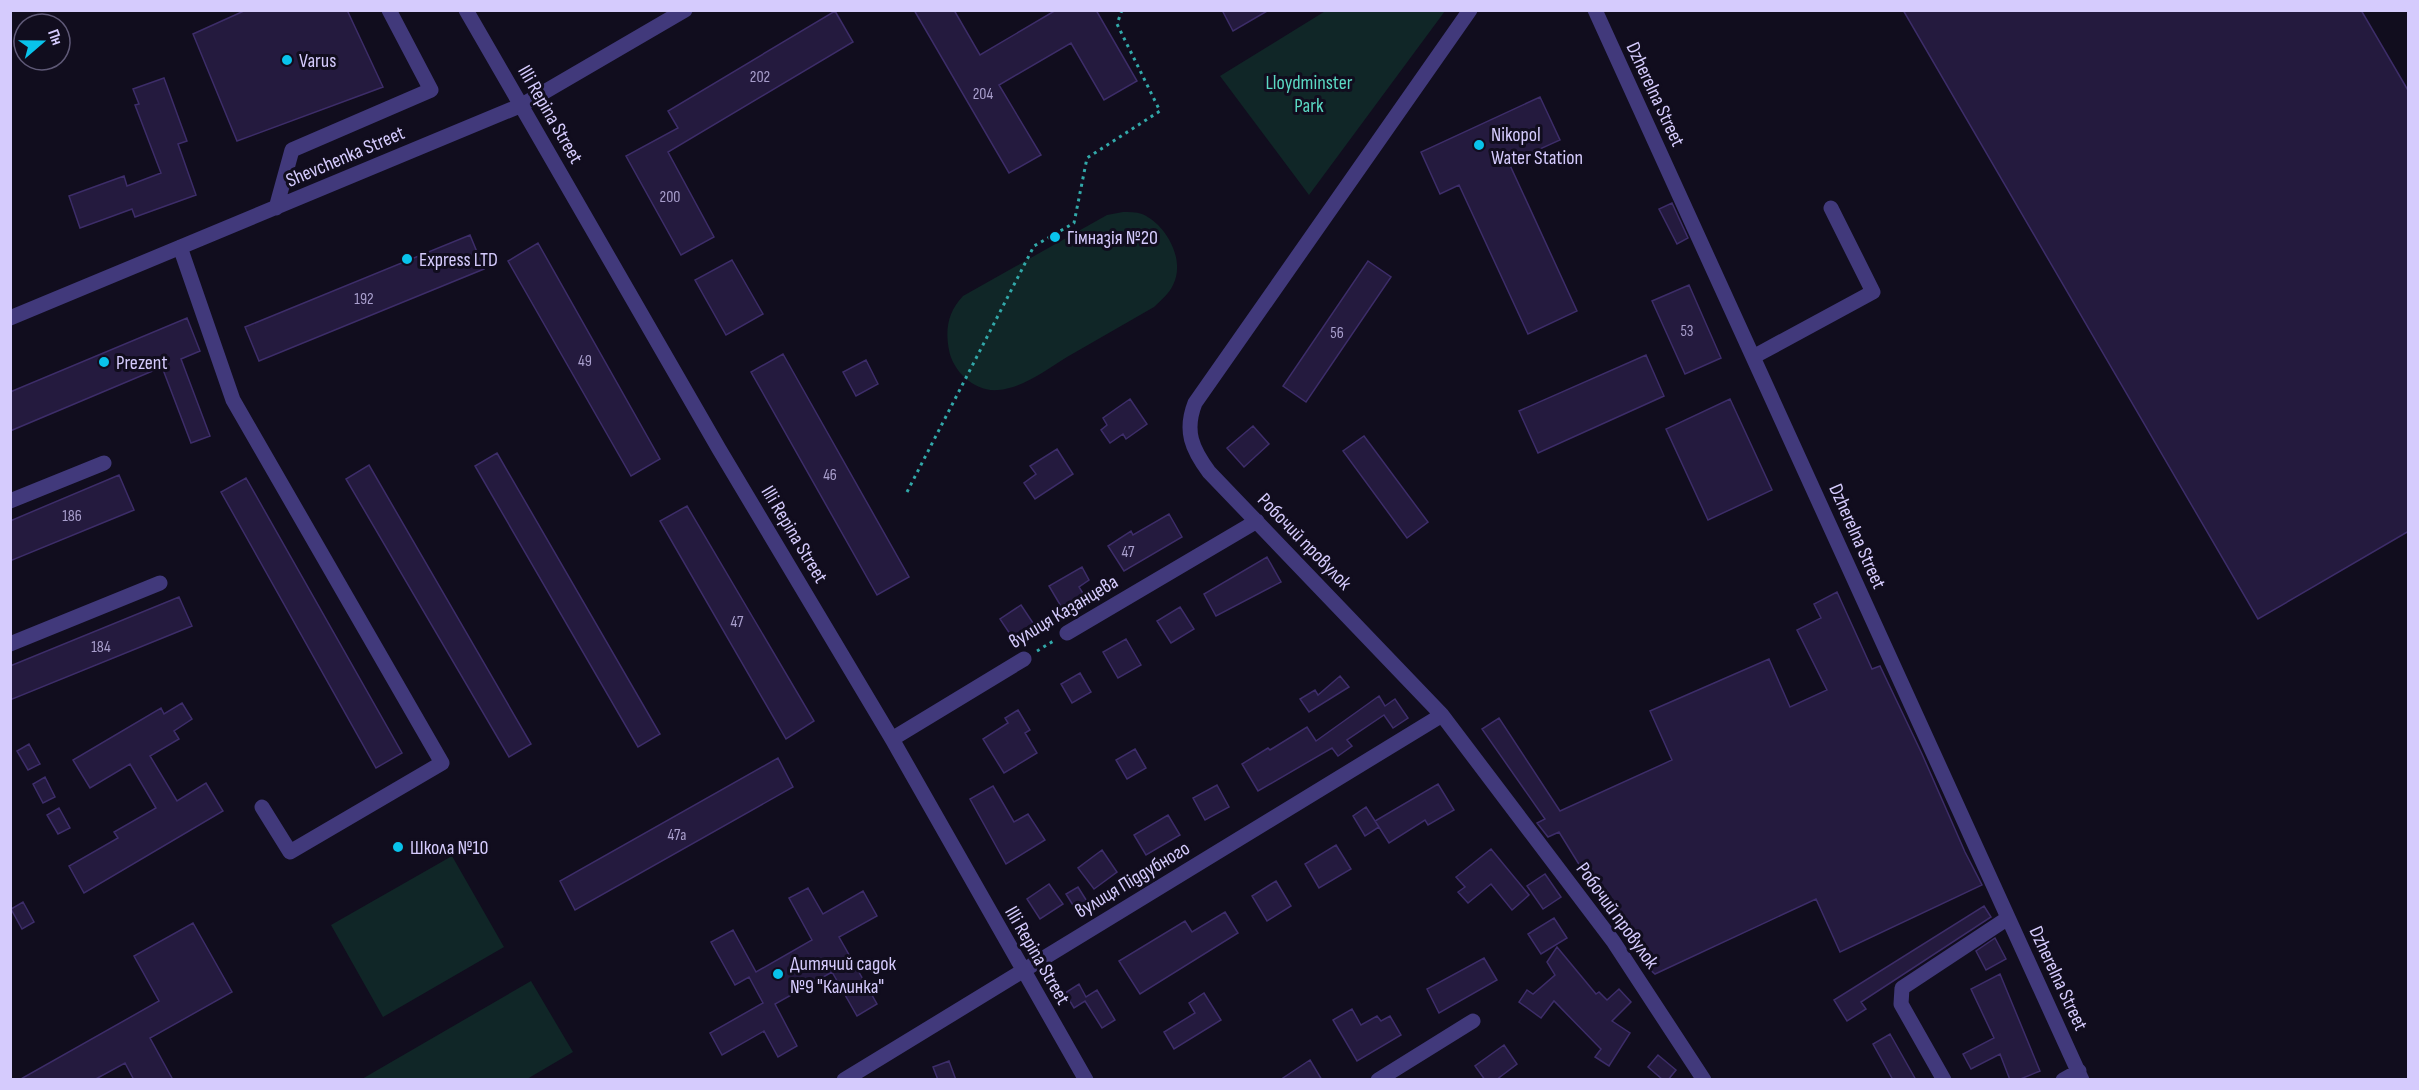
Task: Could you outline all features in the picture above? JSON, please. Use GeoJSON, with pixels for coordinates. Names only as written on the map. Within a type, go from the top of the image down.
{"type":"FeatureCollection","features":[{"type":"Feature","properties":{"kind":"street"},"geometry":{"type":"LineString","coordinates":[[276,207],[292,150],[431,90],[390,10]]}},
{"type":"Feature","properties":{"kind":"street","name":"Illi Repina Street"},"geometry":{"type":"LineString","coordinates":[[466,10],[720,449],[892,739],[1086,1080]]}},
{"type":"Feature","properties":{"kind":"street","name":"Shevchenka Street"},"geometry":{"type":"LineString","coordinates":[[10,318],[522,105],[685,10]]}},
{"type":"Feature","properties":{"kind":"street","name":"Dzherelna Street"},"geometry":{"type":"LineString","coordinates":[[1595,10],[2081,1075]]}},
{"type":"Feature","properties":{"kind":"street","name":"Робочий провулок"},"geometry":{"type":"LineString","coordinates":[[1465,13],[1195,403],[1191,415],[1191,434],[1195,453],[1209,472],[1442,715],[1613,941],[1704,1080]]}},
{"type":"Feature","properties":{"kind":"street"},"geometry":{"type":"LineString","coordinates":[[1753,357],[1873,292],[1831,208]]}},
{"type":"Feature","properties":{"kind":"street"},"geometry":{"type":"LineString","coordinates":[[180,248],[233,400],[442,763],[290,852],[262,807]]}},
{"type":"Feature","properties":{"kind":"street"},"geometry":{"type":"LineString","coordinates":[[10,501],[104,463]]}},
{"type":"Feature","properties":{"kind":"street","name":"вулиця Казанцева"},"geometry":{"type":"LineString","coordinates":[[1067,633],[1257,521]]}},
{"type":"Feature","properties":{"kind":"street"},"geometry":{"type":"LineString","coordinates":[[10,644],[160,583]]}},
{"type":"Feature","properties":{"kind":"street","name":"вулиця Казанцева"},"geometry":{"type":"LineString","coordinates":[[892,739],[1024,659]]}},
{"type":"Feature","properties":{"kind":"street","name":"вулиця Піддубного"},"geometry":{"type":"LineString","coordinates":[[844,1080],[1442,715]]}},
{"type":"Feature","properties":{"kind":"street"},"geometry":{"type":"LineString","coordinates":[[1944,1080],[1901,1004],[1902,988],[2008,918]]}},
{"type":"Feature","properties":{"kind":"street"},"geometry":{"type":"LineString","coordinates":[[1378,1080],[1473,1021]]}},
{"type":"Feature","properties":{"kind":"street"},"geometry":{"type":"LineString","coordinates":[[2063,1080],[2081,1075]]}},
{"type":"Feature","properties":{"kind":"path"},"geometry":{"type":"LineString","coordinates":[[907,492],[1034,246],[1074,223],[1087,158],[1160,111],[1117,24],[1122,10]]}},
{"type":"Feature","properties":{"kind":"path","name":"вулиця Казанцева"},"geometry":{"type":"LineString","coordinates":[[1024,659],[1067,633]]}},
{"type":"Feature","properties":{"kind":"green space","name":"Lloydminster Park"},"geometry":{"type":"Polygon","coordinates":[[[1327,10],[1445,11],[1309,195],[1220,76],[1327,10]]]}},
{"type":"Feature","properties":{"kind":"green space"},"geometry":{"type":"Polygon","coordinates":[[[1123,212],[1140,213],[1151,219],[1166,234],[1171,244],[1177,265],[1176,275],[1165,297],[1154,307],[1034,378],[1016,386],[989,390],[966,379],[951,358],[947,335],[951,315],[963,296],[1107,215],[1123,212]]]}},
{"type":"Feature","properties":{"kind":"green space"},"geometry":{"type":"Polygon","coordinates":[[[452,856],[504,947],[383,1017],[331,925],[452,856]]]}},
{"type":"Feature","properties":{"kind":"green space"},"geometry":{"type":"Polygon","coordinates":[[[531,981],[573,1052],[527,1079],[362,1079],[531,981]]]}},
{"type":"Feature","properties":{"kind":"building","name":"Varus"},"geometry":{"type":"Polygon","coordinates":[[[246,10],[347,10],[383,87],[237,141],[193,34],[246,10]]]}},
{"type":"Feature","properties":{"kind":"building"},"geometry":{"type":"Polygon","coordinates":[[[914,10],[954,10],[980,55],[1056,10],[1096,10],[1137,81],[1104,100],[1071,43],[999,85],[1041,155],[1009,173],[914,10]]]}},
{"type":"Feature","properties":{"kind":"building"},"geometry":{"type":"Polygon","coordinates":[[[1222,10],[1269,10],[1233,31],[1222,10]]]}},
{"type":"Feature","properties":{"kind":"building"},"geometry":{"type":"Polygon","coordinates":[[[1903,10],[2361,10],[2409,92],[2409,531],[2258,619],[1903,10]]]}},
{"type":"Feature","properties":{"kind":"building"},"geometry":{"type":"Polygon","coordinates":[[[835,11],[853,42],[668,152],[714,237],[681,255],[626,156],[678,128],[668,111],[835,11]]]}},
{"type":"Feature","properties":{"kind":"building"},"geometry":{"type":"Polygon","coordinates":[[[164,78],[187,141],[178,144],[196,195],[135,217],[132,209],[80,228],[69,196],[124,176],[127,186],[161,173],[135,105],[139,104],[133,89],[164,78]]]}},
{"type":"Feature","properties":{"kind":"building"},"geometry":{"type":"Polygon","coordinates":[[[1540,97],[1560,140],[1509,163],[1577,311],[1528,334],[1459,185],[1440,194],[1421,152],[1540,97]]]}},
{"type":"Feature","properties":{"kind":"building"},"geometry":{"type":"Polygon","coordinates":[[[1672,203],[1688,238],[1677,244],[1659,209],[1672,203]]]}},
{"type":"Feature","properties":{"kind":"building"},"geometry":{"type":"Polygon","coordinates":[[[470,235],[484,269],[259,361],[245,327],[470,235]]]}},
{"type":"Feature","properties":{"kind":"building"},"geometry":{"type":"Polygon","coordinates":[[[538,243],[660,459],[631,476],[508,261],[538,243]]]}},
{"type":"Feature","properties":{"kind":"building"},"geometry":{"type":"Polygon","coordinates":[[[732,260],[763,314],[726,335],[695,280],[732,260]]]}},
{"type":"Feature","properties":{"kind":"building"},"geometry":{"type":"Polygon","coordinates":[[[1368,261],[1391,277],[1306,402],[1283,386],[1368,261]]]}},
{"type":"Feature","properties":{"kind":"building"},"geometry":{"type":"Polygon","coordinates":[[[1689,285],[1721,358],[1685,374],[1652,301],[1689,285]]]}},
{"type":"Feature","properties":{"kind":"building"},"geometry":{"type":"Polygon","coordinates":[[[187,318],[200,351],[181,359],[210,436],[191,443],[162,367],[10,431],[10,392],[187,318]]]}},
{"type":"Feature","properties":{"kind":"building"},"geometry":{"type":"Polygon","coordinates":[[[783,354],[909,577],[877,595],[751,372],[783,354]]]}},
{"type":"Feature","properties":{"kind":"building"},"geometry":{"type":"Polygon","coordinates":[[[1646,355],[1664,396],[1538,453],[1519,411],[1646,355]]]}},
{"type":"Feature","properties":{"kind":"building"},"geometry":{"type":"Polygon","coordinates":[[[866,360],[878,384],[856,396],[843,372],[866,360]]]}},
{"type":"Feature","properties":{"kind":"building"},"geometry":{"type":"Polygon","coordinates":[[[1130,399],[1147,424],[1126,439],[1123,434],[1110,443],[1101,430],[1107,425],[1103,418],[1130,399]]]}},
{"type":"Feature","properties":{"kind":"building"},"geometry":{"type":"Polygon","coordinates":[[[1730,399],[1772,490],[1708,520],[1666,429],[1730,399]]]}},
{"type":"Feature","properties":{"kind":"building"},"geometry":{"type":"Polygon","coordinates":[[[1253,426],[1269,444],[1244,467],[1227,448],[1253,426]]]}},
{"type":"Feature","properties":{"kind":"building"},"geometry":{"type":"Polygon","coordinates":[[[1364,436],[1428,522],[1407,538],[1343,451],[1364,436]]]}},
{"type":"Feature","properties":{"kind":"building"},"geometry":{"type":"Polygon","coordinates":[[[1057,449],[1073,474],[1035,499],[1024,483],[1036,474],[1030,466],[1057,449]]]}},
{"type":"Feature","properties":{"kind":"building"},"geometry":{"type":"Polygon","coordinates":[[[497,453],[660,734],[638,747],[475,466],[497,453]]]}},
{"type":"Feature","properties":{"kind":"building"},"geometry":{"type":"Polygon","coordinates":[[[369,465],[531,744],[509,757],[346,479],[369,465]]]}},
{"type":"Feature","properties":{"kind":"building"},"geometry":{"type":"Polygon","coordinates":[[[119,475],[134,510],[10,561],[10,521],[119,475]]]}},
{"type":"Feature","properties":{"kind":"building"},"geometry":{"type":"Polygon","coordinates":[[[246,478],[402,753],[376,768],[221,492],[246,478]]]}},
{"type":"Feature","properties":{"kind":"building"},"geometry":{"type":"Polygon","coordinates":[[[687,506],[814,721],[786,739],[660,521],[687,506]]]}},
{"type":"Feature","properties":{"kind":"building"},"geometry":{"type":"Polygon","coordinates":[[[1169,514],[1182,537],[1124,571],[1108,546],[1131,531],[1133,535],[1169,514]]]}},
{"type":"Feature","properties":{"kind":"building"},"geometry":{"type":"Polygon","coordinates":[[[1267,557],[1281,582],[1216,616],[1204,594],[1267,557]]]}},
{"type":"Feature","properties":{"kind":"building"},"geometry":{"type":"Polygon","coordinates":[[[1082,567],[1089,580],[1079,587],[1084,595],[1062,608],[1049,586],[1082,567]]]}},
{"type":"Feature","properties":{"kind":"building"},"geometry":{"type":"Polygon","coordinates":[[[1837,592],[1872,669],[1880,666],[1982,885],[1840,952],[1816,899],[1655,974],[1646,966],[1627,925],[1619,929],[1559,832],[1548,837],[1537,823],[1545,819],[1482,729],[1499,718],[1560,811],[1672,760],[1650,711],[1769,659],[1790,707],[1827,690],[1797,630],[1821,618],[1814,604],[1837,592]]]}},
{"type":"Feature","properties":{"kind":"building"},"geometry":{"type":"Polygon","coordinates":[[[179,597],[192,626],[10,700],[10,666],[179,597]]]}},
{"type":"Feature","properties":{"kind":"building"},"geometry":{"type":"Polygon","coordinates":[[[1021,605],[1035,626],[1014,640],[1000,619],[1021,605]]]}},
{"type":"Feature","properties":{"kind":"building"},"geometry":{"type":"Polygon","coordinates":[[[1180,607],[1194,629],[1171,643],[1157,621],[1180,607]]]}},
{"type":"Feature","properties":{"kind":"building"},"geometry":{"type":"Polygon","coordinates":[[[1126,639],[1141,665],[1118,678],[1103,652],[1126,639]]]}},
{"type":"Feature","properties":{"kind":"building"},"geometry":{"type":"Polygon","coordinates":[[[1080,673],[1091,692],[1072,703],[1061,684],[1080,673]]]}},
{"type":"Feature","properties":{"kind":"building"},"geometry":{"type":"Polygon","coordinates":[[[1340,676],[1349,687],[1309,712],[1300,699],[1315,690],[1318,695],[1340,676]]]}},
{"type":"Feature","properties":{"kind":"building"},"geometry":{"type":"Polygon","coordinates":[[[1379,696],[1385,706],[1395,699],[1408,718],[1393,728],[1384,715],[1347,740],[1352,746],[1338,756],[1332,748],[1258,791],[1242,764],[1307,727],[1316,741],[1379,696]]]}},
{"type":"Feature","properties":{"kind":"building"},"geometry":{"type":"Polygon","coordinates":[[[182,703],[192,719],[174,731],[179,739],[150,756],[177,801],[206,783],[223,811],[84,893],[69,866],[118,838],[114,832],[156,808],[130,764],[90,788],[73,760],[161,708],[164,714],[182,703]]]}},
{"type":"Feature","properties":{"kind":"building"},"geometry":{"type":"Polygon","coordinates":[[[1018,710],[1030,730],[1025,733],[1037,753],[1004,773],[983,739],[1008,723],[1005,718],[1018,710]]]}},
{"type":"Feature","properties":{"kind":"building"},"geometry":{"type":"Polygon","coordinates":[[[29,744],[40,764],[28,770],[17,751],[29,744]]]}},
{"type":"Feature","properties":{"kind":"building"},"geometry":{"type":"Polygon","coordinates":[[[1135,749],[1146,768],[1127,779],[1116,760],[1135,749]]]}},
{"type":"Feature","properties":{"kind":"building"},"geometry":{"type":"Polygon","coordinates":[[[778,758],[793,787],[575,910],[560,881],[778,758]]]}},
{"type":"Feature","properties":{"kind":"building"},"geometry":{"type":"Polygon","coordinates":[[[45,777],[55,797],[43,803],[33,784],[45,777]]]}},
{"type":"Feature","properties":{"kind":"building"},"geometry":{"type":"Polygon","coordinates":[[[1438,784],[1454,810],[1428,825],[1425,820],[1389,843],[1375,821],[1438,784]]]}},
{"type":"Feature","properties":{"kind":"building"},"geometry":{"type":"Polygon","coordinates":[[[1217,785],[1229,807],[1205,820],[1193,798],[1217,785]]]}},
{"type":"Feature","properties":{"kind":"building"},"geometry":{"type":"Polygon","coordinates":[[[993,786],[1014,822],[1028,814],[1045,840],[1006,864],[970,799],[993,786]]]}},
{"type":"Feature","properties":{"kind":"building"},"geometry":{"type":"Polygon","coordinates":[[[1366,807],[1379,827],[1365,836],[1353,816],[1366,807]]]}},
{"type":"Feature","properties":{"kind":"building"},"geometry":{"type":"Polygon","coordinates":[[[59,808],[70,828],[58,834],[47,815],[59,808]]]}},
{"type":"Feature","properties":{"kind":"building"},"geometry":{"type":"Polygon","coordinates":[[[1168,815],[1180,835],[1146,855],[1134,835],[1168,815]]]}},
{"type":"Feature","properties":{"kind":"building"},"geometry":{"type":"Polygon","coordinates":[[[1336,845],[1351,869],[1319,888],[1305,864],[1336,845]]]}},
{"type":"Feature","properties":{"kind":"building"},"geometry":{"type":"Polygon","coordinates":[[[1491,849],[1529,895],[1512,910],[1491,884],[1468,903],[1458,892],[1465,887],[1456,877],[1491,849]]]}},
{"type":"Feature","properties":{"kind":"building"},"geometry":{"type":"Polygon","coordinates":[[[1102,850],[1117,872],[1094,889],[1078,868],[1102,850]]]}},
{"type":"Feature","properties":{"kind":"building"},"geometry":{"type":"Polygon","coordinates":[[[1545,874],[1561,897],[1543,909],[1527,886],[1545,874]]]}},
{"type":"Feature","properties":{"kind":"building"},"geometry":{"type":"Polygon","coordinates":[[[1276,881],[1291,906],[1267,921],[1252,896],[1276,881]]]}},
{"type":"Feature","properties":{"kind":"building"},"geometry":{"type":"Polygon","coordinates":[[[1049,884],[1063,904],[1040,919],[1027,899],[1049,884]]]}},
{"type":"Feature","properties":{"kind":"building"},"geometry":{"type":"Polygon","coordinates":[[[1078,887],[1088,903],[1076,910],[1066,894],[1078,887]]]}},
{"type":"Feature","properties":{"kind":"building","name":"Дитячий садок №9 \"Калинка\""},"geometry":{"type":"Polygon","coordinates":[[[808,888],[823,914],[863,891],[877,916],[839,937],[877,1004],[857,1016],[832,972],[775,1004],[797,1046],[778,1057],[764,1031],[722,1055],[710,1033],[763,1003],[749,977],[735,985],[711,942],[733,930],[756,972],[812,940],[789,898],[808,888]]]}},
{"type":"Feature","properties":{"kind":"building"},"geometry":{"type":"Polygon","coordinates":[[[23,902],[34,922],[22,929],[11,909],[23,902]]]}},
{"type":"Feature","properties":{"kind":"building"},"geometry":{"type":"Polygon","coordinates":[[[1984,906],[1991,917],[1861,1002],[1866,1009],[1847,1021],[1834,1000],[1984,906]]]}},
{"type":"Feature","properties":{"kind":"building"},"geometry":{"type":"Polygon","coordinates":[[[1225,912],[1238,933],[1140,994],[1119,961],[1185,921],[1192,932],[1225,912]]]}},
{"type":"Feature","properties":{"kind":"building"},"geometry":{"type":"Polygon","coordinates":[[[1554,918],[1567,938],[1541,954],[1528,934],[1554,918]]]}},
{"type":"Feature","properties":{"kind":"building"},"geometry":{"type":"Polygon","coordinates":[[[193,923],[232,992],[150,1038],[173,1080],[134,1080],[125,1063],[94,1080],[19,1080],[159,1001],[134,956],[193,923]]]}},
{"type":"Feature","properties":{"kind":"building"},"geometry":{"type":"Polygon","coordinates":[[[1995,938],[2006,959],[1986,970],[1976,951],[1995,938]]]}},
{"type":"Feature","properties":{"kind":"building"},"geometry":{"type":"Polygon","coordinates":[[[1557,947],[1596,994],[1599,992],[1607,1000],[1619,989],[1631,1002],[1612,1021],[1630,1033],[1609,1066],[1595,1057],[1601,1049],[1554,1001],[1541,1018],[1519,1002],[1527,990],[1533,994],[1555,975],[1547,962],[1557,947]]]}},
{"type":"Feature","properties":{"kind":"building"},"geometry":{"type":"Polygon","coordinates":[[[1484,958],[1497,980],[1439,1013],[1427,989],[1484,958]]]}},
{"type":"Feature","properties":{"kind":"building"},"geometry":{"type":"Polygon","coordinates":[[[2000,974],[2040,1071],[2018,1080],[2010,1080],[2000,1054],[1971,1069],[1963,1054],[1994,1038],[1971,989],[2000,974]]]}},
{"type":"Feature","properties":{"kind":"building"},"geometry":{"type":"Polygon","coordinates":[[[1079,984],[1086,997],[1097,990],[1115,1020],[1102,1028],[1085,1001],[1074,1008],[1065,993],[1079,984]]]}},
{"type":"Feature","properties":{"kind":"building"},"geometry":{"type":"Polygon","coordinates":[[[1204,993],[1221,1020],[1174,1049],[1164,1032],[1195,1013],[1189,1003],[1204,993]]]}},
{"type":"Feature","properties":{"kind":"building"},"geometry":{"type":"Polygon","coordinates":[[[1352,1009],[1361,1025],[1377,1016],[1381,1021],[1390,1016],[1401,1035],[1357,1061],[1333,1020],[1352,1009]]]}},
{"type":"Feature","properties":{"kind":"building"},"geometry":{"type":"Polygon","coordinates":[[[1890,1034],[1916,1080],[1893,1080],[1873,1044],[1890,1034]]]}},
{"type":"Feature","properties":{"kind":"building"},"geometry":{"type":"Polygon","coordinates":[[[1504,1045],[1517,1064],[1496,1080],[1485,1080],[1475,1066],[1504,1045]]]}},
{"type":"Feature","properties":{"kind":"building"},"geometry":{"type":"Polygon","coordinates":[[[1658,1055],[1676,1070],[1668,1080],[1663,1080],[1648,1067],[1658,1055]]]}},
{"type":"Feature","properties":{"kind":"building"},"geometry":{"type":"Polygon","coordinates":[[[1310,1060],[1322,1080],[1280,1080],[1310,1060]]]}},
{"type":"Feature","properties":{"kind":"building"},"geometry":{"type":"Polygon","coordinates":[[[949,1061],[956,1080],[938,1080],[933,1067],[949,1061]]]}},
{"type":"Feature","properties":{"kind":"place","name":"Varus"},"geometry":{"type":"Point","coordinates":[287,60]}},
{"type":"Feature","properties":{"kind":"place","name":"Nikopol Water Station"},"geometry":{"type":"Point","coordinates":[1479,145]}},
{"type":"Feature","properties":{"kind":"place","name":"Гімназія №20"},"geometry":{"type":"Point","coordinates":[1055,237]}},
{"type":"Feature","properties":{"kind":"place","name":"Express LTD"},"geometry":{"type":"Point","coordinates":[407,259]}},
{"type":"Feature","properties":{"kind":"place","name":"Prezent"},"geometry":{"type":"Point","coordinates":[104,362]}},
{"type":"Feature","properties":{"kind":"place","name":"Школа №10"},"geometry":{"type":"Point","coordinates":[398,847]}},
{"type":"Feature","properties":{"kind":"place","name":"Дитячий садок №9 \"Калинка\""},"geometry":{"type":"Point","coordinates":[778,974]}}]}
